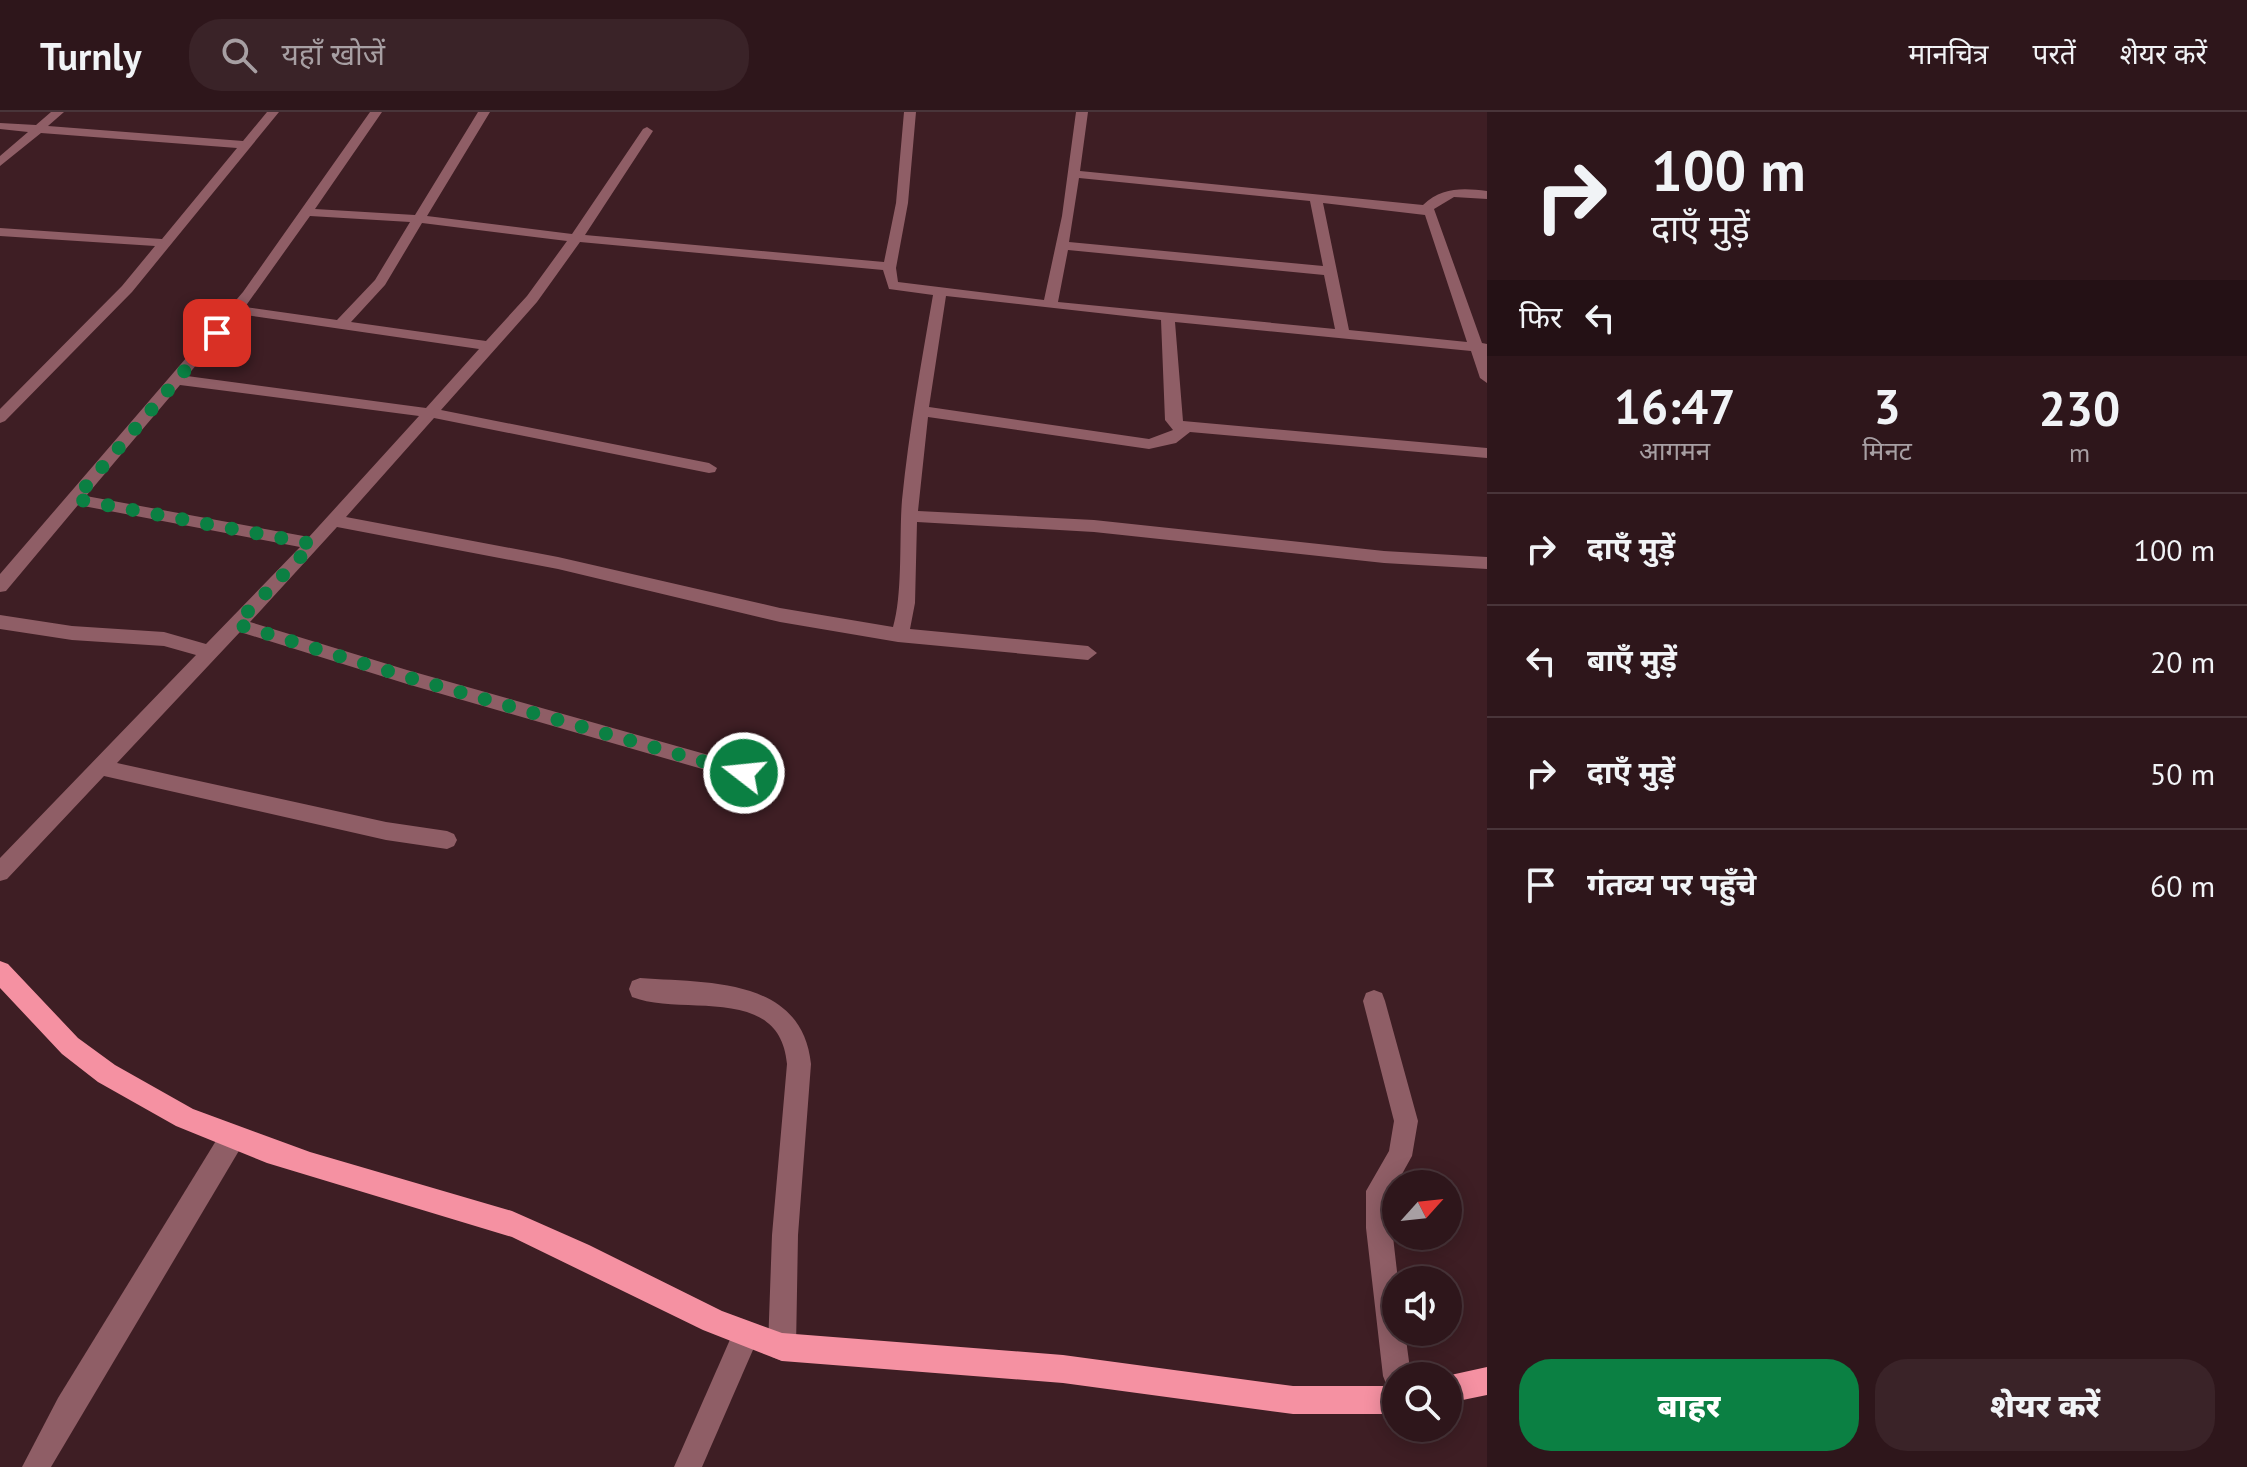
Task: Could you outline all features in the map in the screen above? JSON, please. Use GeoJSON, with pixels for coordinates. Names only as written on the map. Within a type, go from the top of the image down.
{"type":"FeatureCollection","features":[{"type":"Feature","properties":{"kind":"main road"},"geometry":{"type":"LineString","coordinates":[[0,971],[68,1045],[117,1082],[168,1111],[231,1140],[509,1223],[586,1254],[665,1299],[746,1336],[782,1347],[1063,1369],[1293,1400],[1382,1400]]}},
{"type":"Feature","properties":{"kind":"main road"},"geometry":{"type":"LineString","coordinates":[[1462,1386],[1487,1381]]}},
{"type":"Feature","properties":{"kind":"street"},"geometry":{"type":"LineString","coordinates":[[0,162],[58,112]]}},
{"type":"Feature","properties":{"kind":"street"},"geometry":{"type":"LineString","coordinates":[[0,418],[127,289],[273,112]]}},
{"type":"Feature","properties":{"kind":"street"},"geometry":{"type":"LineString","coordinates":[[0,586],[237,310],[309,212],[376,112]]}},
{"type":"Feature","properties":{"kind":"street"},"geometry":{"type":"LineString","coordinates":[[342,323],[380,282],[484,112]]}},
{"type":"Feature","properties":{"kind":"street"},"geometry":{"type":"LineString","coordinates":[[910,112],[902,202],[889,267],[890,284],[894,286],[1050,305],[1482,348]]}},
{"type":"Feature","properties":{"kind":"street"},"geometry":{"type":"LineString","coordinates":[[1050,305],[1082,112]]}},
{"type":"Feature","properties":{"kind":"street"},"geometry":{"type":"LineString","coordinates":[[0,126],[245,145]]}},
{"type":"Feature","properties":{"kind":"street"},"geometry":{"type":"LineString","coordinates":[[0,872],[313,544],[532,299],[647,131]]}},
{"type":"Feature","properties":{"kind":"street"},"geometry":{"type":"LineString","coordinates":[[1074,174],[1426,209],[1431,213],[1482,348],[1487,378]]}},
{"type":"Feature","properties":{"kind":"street"},"geometry":{"type":"LineString","coordinates":[[1426,209],[1437,197],[1449,192],[1487,195]]}},
{"type":"Feature","properties":{"kind":"street"},"geometry":{"type":"LineString","coordinates":[[1316,198],[1343,334]]}},
{"type":"Feature","properties":{"kind":"street"},"geometry":{"type":"LineString","coordinates":[[309,212],[418,219],[574,238],[889,267]]}},
{"type":"Feature","properties":{"kind":"street"},"geometry":{"type":"LineString","coordinates":[[0,232],[167,243]]}},
{"type":"Feature","properties":{"kind":"street"},"geometry":{"type":"LineString","coordinates":[[1062,245],[1330,271]]}},
{"type":"Feature","properties":{"kind":"street"},"geometry":{"type":"LineString","coordinates":[[898,635],[903,627],[905,607],[908,516],[920,411],[940,292]]}},
{"type":"Feature","properties":{"kind":"street"},"geometry":{"type":"LineString","coordinates":[[237,310],[490,346]]}},
{"type":"Feature","properties":{"kind":"street"},"geometry":{"type":"LineString","coordinates":[[1168,316],[1173,420],[1185,428],[1487,453]]}},
{"type":"Feature","properties":{"kind":"street"},"geometry":{"type":"LineString","coordinates":[[178,380],[431,413],[709,468]]}},
{"type":"Feature","properties":{"kind":"street"},"geometry":{"type":"LineString","coordinates":[[0,396],[19,399]]}},
{"type":"Feature","properties":{"kind":"street"},"geometry":{"type":"LineString","coordinates":[[920,411],[1149,444],[1170,439],[1185,428]]}},
{"type":"Feature","properties":{"kind":"street"},"geometry":{"type":"LineString","coordinates":[[75,499],[313,544]]}},
{"type":"Feature","properties":{"kind":"street"},"geometry":{"type":"LineString","coordinates":[[908,516],[1094,526],[1384,557],[1487,563]]}},
{"type":"Feature","properties":{"kind":"street"},"geometry":{"type":"LineString","coordinates":[[334,521],[558,563],[780,615],[898,635],[1088,653]]}},
{"type":"Feature","properties":{"kind":"street"},"geometry":{"type":"LineString","coordinates":[[0,622],[72,633],[164,639],[209,652]]}},
{"type":"Feature","properties":{"kind":"street"},"geometry":{"type":"LineString","coordinates":[[236,624],[407,677],[744,773]]}},
{"type":"Feature","properties":{"kind":"street"},"geometry":{"type":"LineString","coordinates":[[100,767],[386,831],[447,840]]}},
{"type":"Feature","properties":{"kind":"street"},"geometry":{"type":"LineString","coordinates":[[640,989],[742,1000],[778,1014],[796,1039],[799,1064],[785,1235],[782,1347]]}},
{"type":"Feature","properties":{"kind":"street"},"geometry":{"type":"LineString","coordinates":[[1374,1001],[1406,1121],[1400,1156],[1379,1191],[1379,1228],[1395,1362]]}},
{"type":"Feature","properties":{"kind":"street"},"geometry":{"type":"LineString","coordinates":[[36,1467],[68,1408],[231,1140]]}},
{"type":"Feature","properties":{"kind":"street"},"geometry":{"type":"LineString","coordinates":[[688,1467],[746,1336]]}},
{"type":"Feature","properties":{"kind":"route"},"geometry":{"type":"LineString","coordinates":[[217,333],[75,499],[313,544],[236,624],[407,677],[744,773]]}}]}
